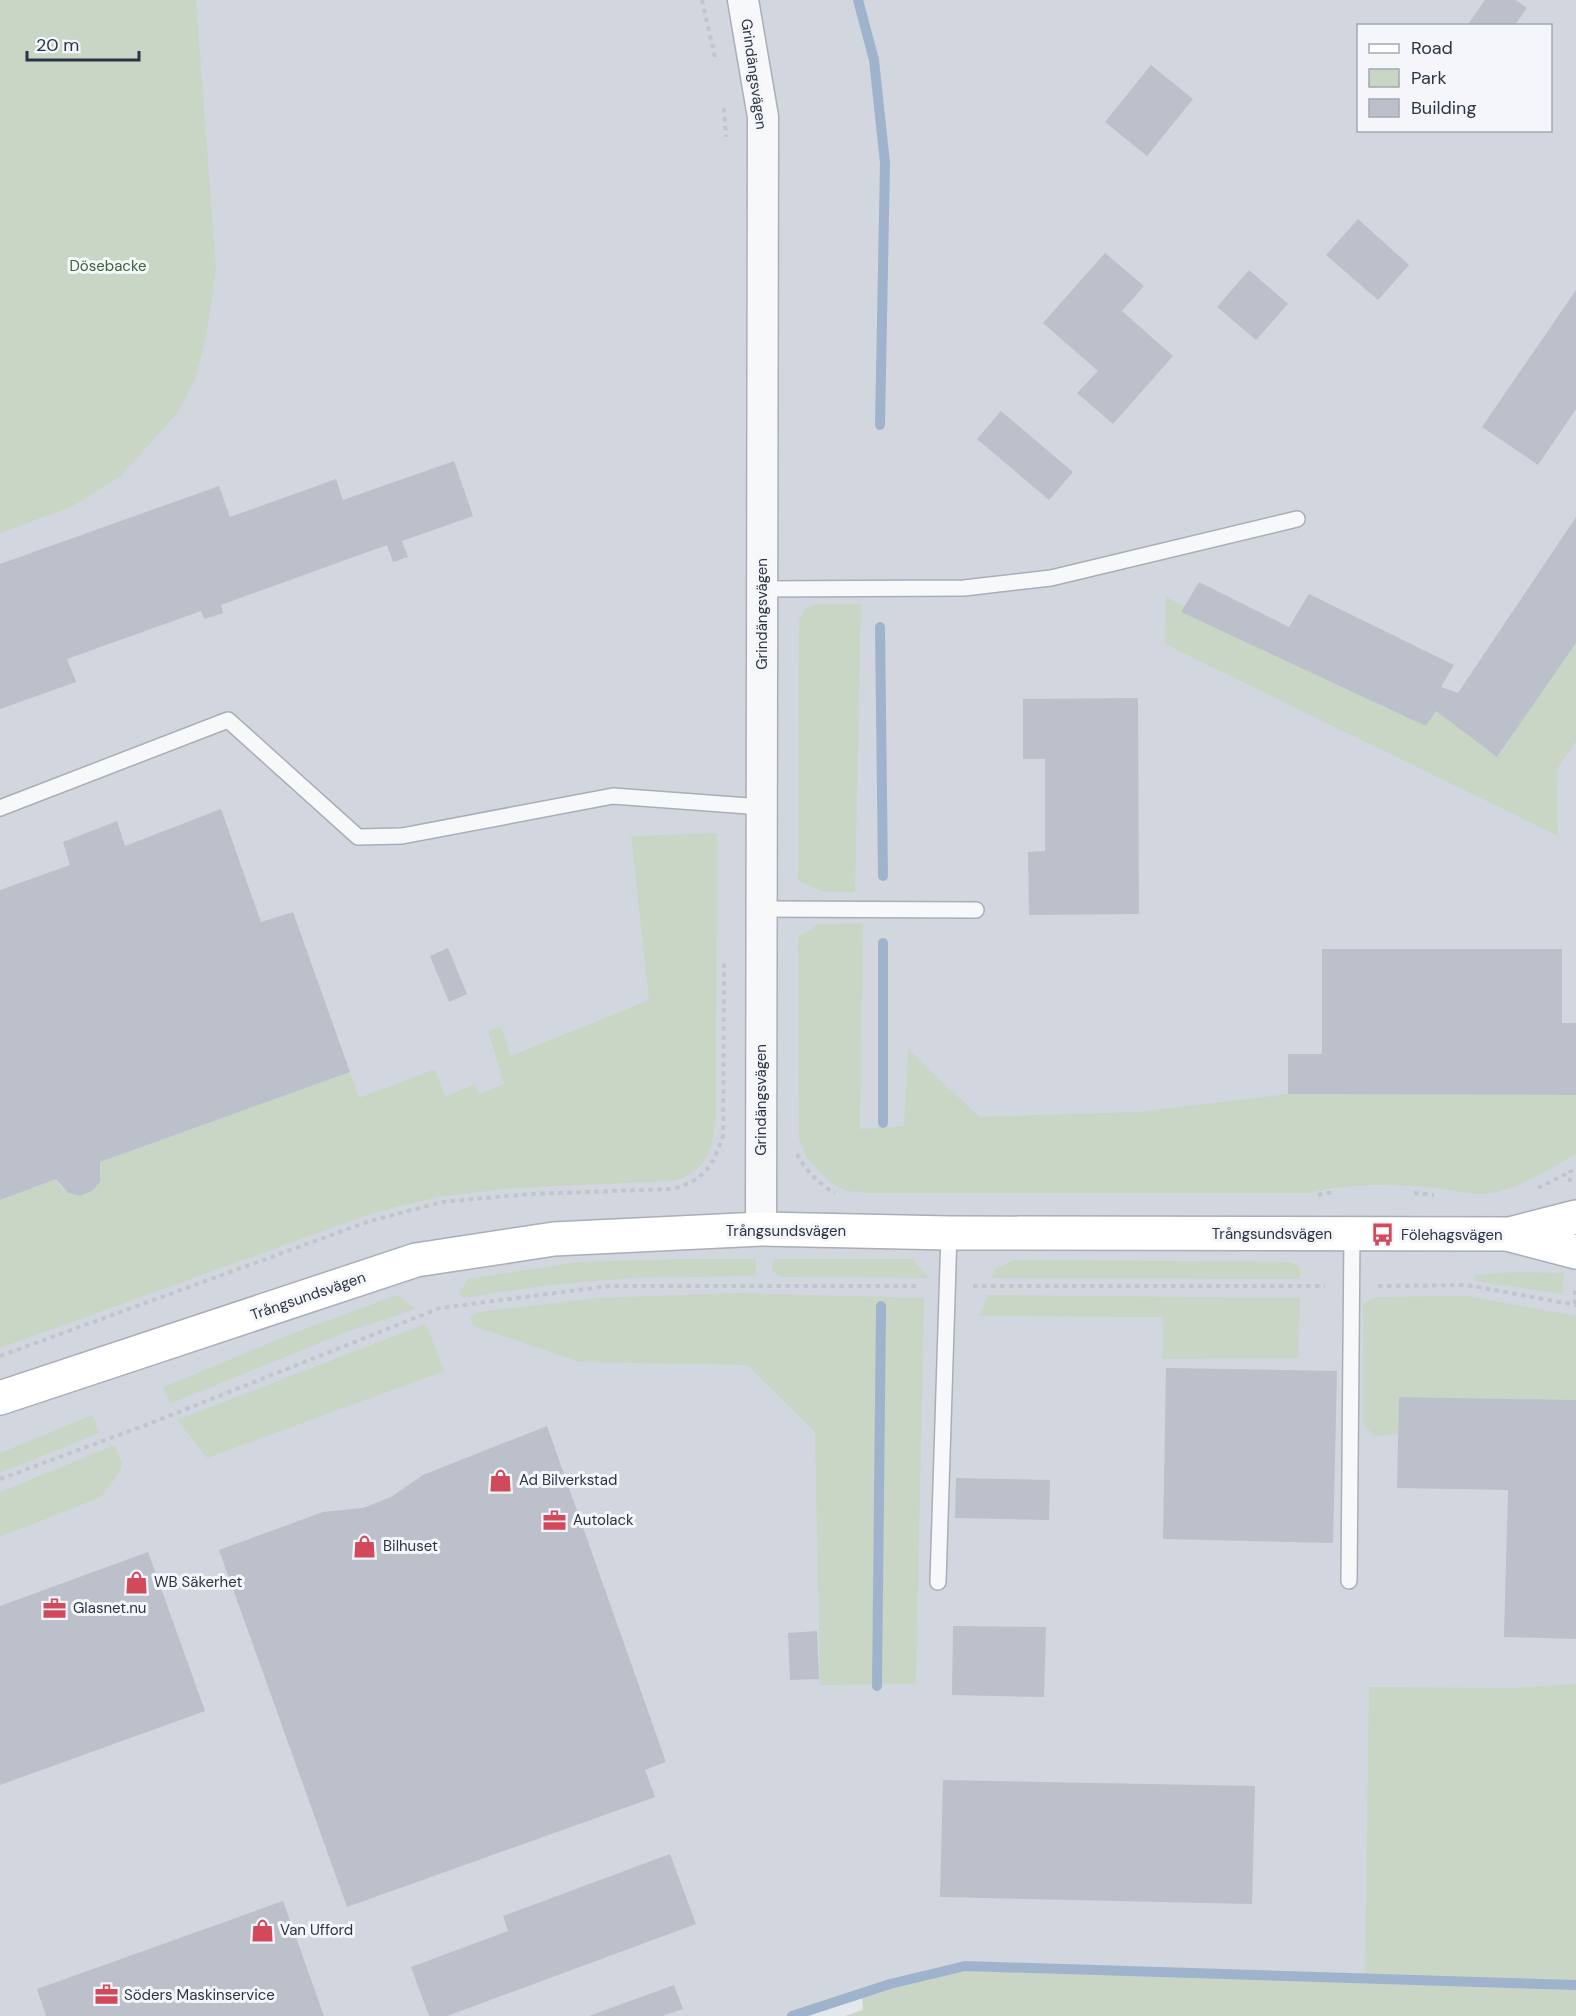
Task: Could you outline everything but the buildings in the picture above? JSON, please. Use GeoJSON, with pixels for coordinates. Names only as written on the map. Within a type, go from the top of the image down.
{"type":"FeatureCollection","features":[{"type":"Feature","properties":{"kind":"main road","name":"Trångsundsvägen"},"geometry":{"type":"LineString","coordinates":[[0,1398],[416,1260],[554,1239],[761,1229],[949,1233],[1510,1234],[1576,1217]]}},
{"type":"Feature","properties":{"kind":"main road","name":"Trångsundsvägen"},"geometry":{"type":"LineString","coordinates":[[1510,1234],[1576,1252]]}},
{"type":"Feature","properties":{"kind":"main road","name":"Trångsundsvägen"},"geometry":{"type":"LineString","coordinates":[[0,1412],[83,1372]]}},
{"type":"Feature","properties":{"kind":"street","name":"Grindängsvägen"},"geometry":{"type":"LineString","coordinates":[[743,0],[763,117],[761,1229]]}},
{"type":"Feature","properties":{"kind":"lane"},"geometry":{"type":"LineString","coordinates":[[762,589],[964,588],[1051,578],[1297,519]]}},
{"type":"Feature","properties":{"kind":"lane"},"geometry":{"type":"LineString","coordinates":[[0,808],[228,720],[358,837],[402,836],[614,796],[762,807]]}},
{"type":"Feature","properties":{"kind":"lane"},"geometry":{"type":"LineString","coordinates":[[761,909],[976,910]]}},
{"type":"Feature","properties":{"kind":"lane"},"geometry":{"type":"LineString","coordinates":[[938,1582],[949,1233]]}},
{"type":"Feature","properties":{"kind":"lane"},"geometry":{"type":"LineString","coordinates":[[1349,1581],[1352,1234]]}},
{"type":"Feature","properties":{"kind":"path"},"geometry":{"type":"LineString","coordinates":[[702,0],[716,64]]}},
{"type":"Feature","properties":{"kind":"path"},"geometry":{"type":"LineString","coordinates":[[723,106],[726,138]]}},
{"type":"Feature","properties":{"kind":"path"},"geometry":{"type":"LineString","coordinates":[[0,1356],[370,1221],[442,1202],[530,1194],[671,1189],[690,1184],[705,1173],[717,1155],[723,1135],[724,958]]}},
{"type":"Feature","properties":{"kind":"path"},"geometry":{"type":"LineString","coordinates":[[794,1148],[802,1164],[838,1195]]}},
{"type":"Feature","properties":{"kind":"path"},"geometry":{"type":"LineString","coordinates":[[1529,1192],[1570,1172]]}},
{"type":"Feature","properties":{"kind":"path"},"geometry":{"type":"LineString","coordinates":[[1311,1197],[1332,1192]]}},
{"type":"Feature","properties":{"kind":"path"},"geometry":{"type":"LineString","coordinates":[[1414,1193],[1444,1197]]}},
{"type":"Feature","properties":{"kind":"path"},"geometry":{"type":"LineString","coordinates":[[0,1479],[146,1425],[440,1308],[609,1286],[1467,1285],[1576,1305]]}},
{"type":"Feature","properties":{"kind":"shaded area"},"geometry":{"type":"Polygon","coordinates":[[[0,0],[1576,0],[1576,1985],[890,1984],[796,2016],[0,2016],[0,0]]]}},
{"type":"Feature","properties":{"kind":"green space","name":"Dösebacke"},"geometry":{"type":"Polygon","coordinates":[[[0,0],[196,0],[216,269],[206,337],[196,377],[178,412],[121,476],[71,507],[0,533],[0,0]]]}},
{"type":"Feature","properties":{"kind":"green space"},"geometry":{"type":"Polygon","coordinates":[[[1166,597],[1426,725],[1436,711],[1497,757],[1576,643],[1576,741],[1557,769],[1558,836],[1165,644],[1166,597]]]}},
{"type":"Feature","properties":{"kind":"green space"},"geometry":{"type":"Polygon","coordinates":[[[817,604],[861,604],[855,892],[823,892],[798,880],[799,620],[805,609],[817,604]]]}},
{"type":"Feature","properties":{"kind":"green space"},"geometry":{"type":"Polygon","coordinates":[[[717,833],[716,1113],[711,1147],[707,1156],[694,1171],[672,1181],[513,1188],[438,1197],[373,1213],[0,1348],[0,1200],[56,1179],[70,1194],[78,1196],[86,1194],[98,1183],[101,1173],[100,1162],[350,1072],[359,1098],[435,1069],[445,1097],[475,1084],[478,1094],[504,1084],[488,1031],[501,1027],[511,1056],[649,1000],[631,836],[717,833]]]}},
{"type":"Feature","properties":{"kind":"green space"},"geometry":{"type":"Polygon","coordinates":[[[863,923],[860,1129],[904,1126],[908,1049],[979,1117],[1137,1112],[1288,1094],[1576,1095],[1576,1154],[1524,1182],[1502,1191],[1484,1194],[1428,1187],[1383,1185],[1338,1187],[1309,1193],[869,1193],[846,1191],[830,1182],[807,1158],[799,1139],[798,937],[819,924],[863,923]]]}},
{"type":"Feature","properties":{"kind":"green space"},"geometry":{"type":"Polygon","coordinates":[[[756,1259],[756,1276],[629,1278],[542,1286],[462,1298],[459,1293],[468,1279],[579,1262],[756,1259]]]}},
{"type":"Feature","properties":{"kind":"green space"},"geometry":{"type":"Polygon","coordinates":[[[774,1259],[912,1259],[930,1278],[779,1277],[772,1270],[774,1259]]]}},
{"type":"Feature","properties":{"kind":"green space"},"geometry":{"type":"Polygon","coordinates":[[[1014,1260],[1290,1262],[1297,1265],[1301,1272],[1299,1279],[991,1278],[995,1269],[1014,1260]]]}},
{"type":"Feature","properties":{"kind":"green space"},"geometry":{"type":"Polygon","coordinates":[[[1516,1272],[1564,1273],[1562,1294],[1475,1281],[1475,1275],[1516,1272]]]}},
{"type":"Feature","properties":{"kind":"green space"},"geometry":{"type":"Polygon","coordinates":[[[738,1293],[924,1298],[916,1684],[820,1685],[815,1432],[747,1365],[580,1362],[473,1326],[470,1316],[479,1312],[597,1298],[738,1293]]]}},
{"type":"Feature","properties":{"kind":"green space"},"geometry":{"type":"Polygon","coordinates":[[[397,1295],[416,1309],[346,1332],[170,1404],[163,1387],[294,1333],[397,1295]]]}},
{"type":"Feature","properties":{"kind":"green space"},"geometry":{"type":"Polygon","coordinates":[[[987,1295],[1300,1298],[1298,1358],[1162,1359],[1163,1317],[980,1316],[987,1295]]]}},
{"type":"Feature","properties":{"kind":"green space"},"geometry":{"type":"Polygon","coordinates":[[[1467,1296],[1576,1316],[1576,1400],[1400,1397],[1398,1434],[1374,1436],[1364,1425],[1363,1418],[1363,1304],[1376,1297],[1467,1296]]]}},
{"type":"Feature","properties":{"kind":"green space"},"geometry":{"type":"Polygon","coordinates":[[[426,1324],[444,1371],[207,1458],[177,1420],[426,1324]]]}},
{"type":"Feature","properties":{"kind":"green space"},"geometry":{"type":"Polygon","coordinates":[[[93,1415],[99,1433],[0,1473],[0,1453],[93,1415]]]}},
{"type":"Feature","properties":{"kind":"green space"},"geometry":{"type":"Polygon","coordinates":[[[115,1445],[122,1463],[120,1472],[101,1497],[0,1537],[0,1492],[115,1445]]]}},
{"type":"Feature","properties":{"kind":"green space"},"geometry":{"type":"Polygon","coordinates":[[[1576,1684],[1576,2016],[845,2016],[863,2010],[862,1993],[965,1966],[1365,1978],[1369,1687],[1513,1688],[1576,1684]]]}},
{"type":"Feature","properties":{"kind":"waterway"},"geometry":{"type":"LineString","coordinates":[[858,0],[874,60],[885,163],[880,425]]}},
{"type":"Feature","properties":{"kind":"waterway"},"geometry":{"type":"LineString","coordinates":[[880,627],[883,876]]}},
{"type":"Feature","properties":{"kind":"waterway"},"geometry":{"type":"LineString","coordinates":[[883,943],[883,1123]]}},
{"type":"Feature","properties":{"kind":"waterway"},"geometry":{"type":"LineString","coordinates":[[877,1686],[881,1306]]}},
{"type":"Feature","properties":{"kind":"waterway"},"geometry":{"type":"LineString","coordinates":[[792,2016],[890,1984],[965,1966],[1576,1985]]}},
{"type":"Feature","properties":{"kind":"place","name":"Fölehagsvägen"},"geometry":{"type":"Point","coordinates":[1383,1235]}},
{"type":"Feature","properties":{"kind":"place","name":"Ad Bilverkstad"},"geometry":{"type":"Point","coordinates":[501,1480]}},
{"type":"Feature","properties":{"kind":"place","name":"Autolack"},"geometry":{"type":"Point","coordinates":[555,1520]}},
{"type":"Feature","properties":{"kind":"place","name":"Bilhuset"},"geometry":{"type":"Point","coordinates":[365,1546]}},
{"type":"Feature","properties":{"kind":"place","name":"WB Säkerhet"},"geometry":{"type":"Point","coordinates":[136,1582]}},
{"type":"Feature","properties":{"kind":"place","name":"Glasnet.nu"},"geometry":{"type":"Point","coordinates":[55,1608]}},
{"type":"Feature","properties":{"kind":"place","name":"Van Ufford"},"geometry":{"type":"Point","coordinates":[262,1930]}},
{"type":"Feature","properties":{"kind":"place","name":"Söders Maskinservice"},"geometry":{"type":"Point","coordinates":[106,1995]}}]}
